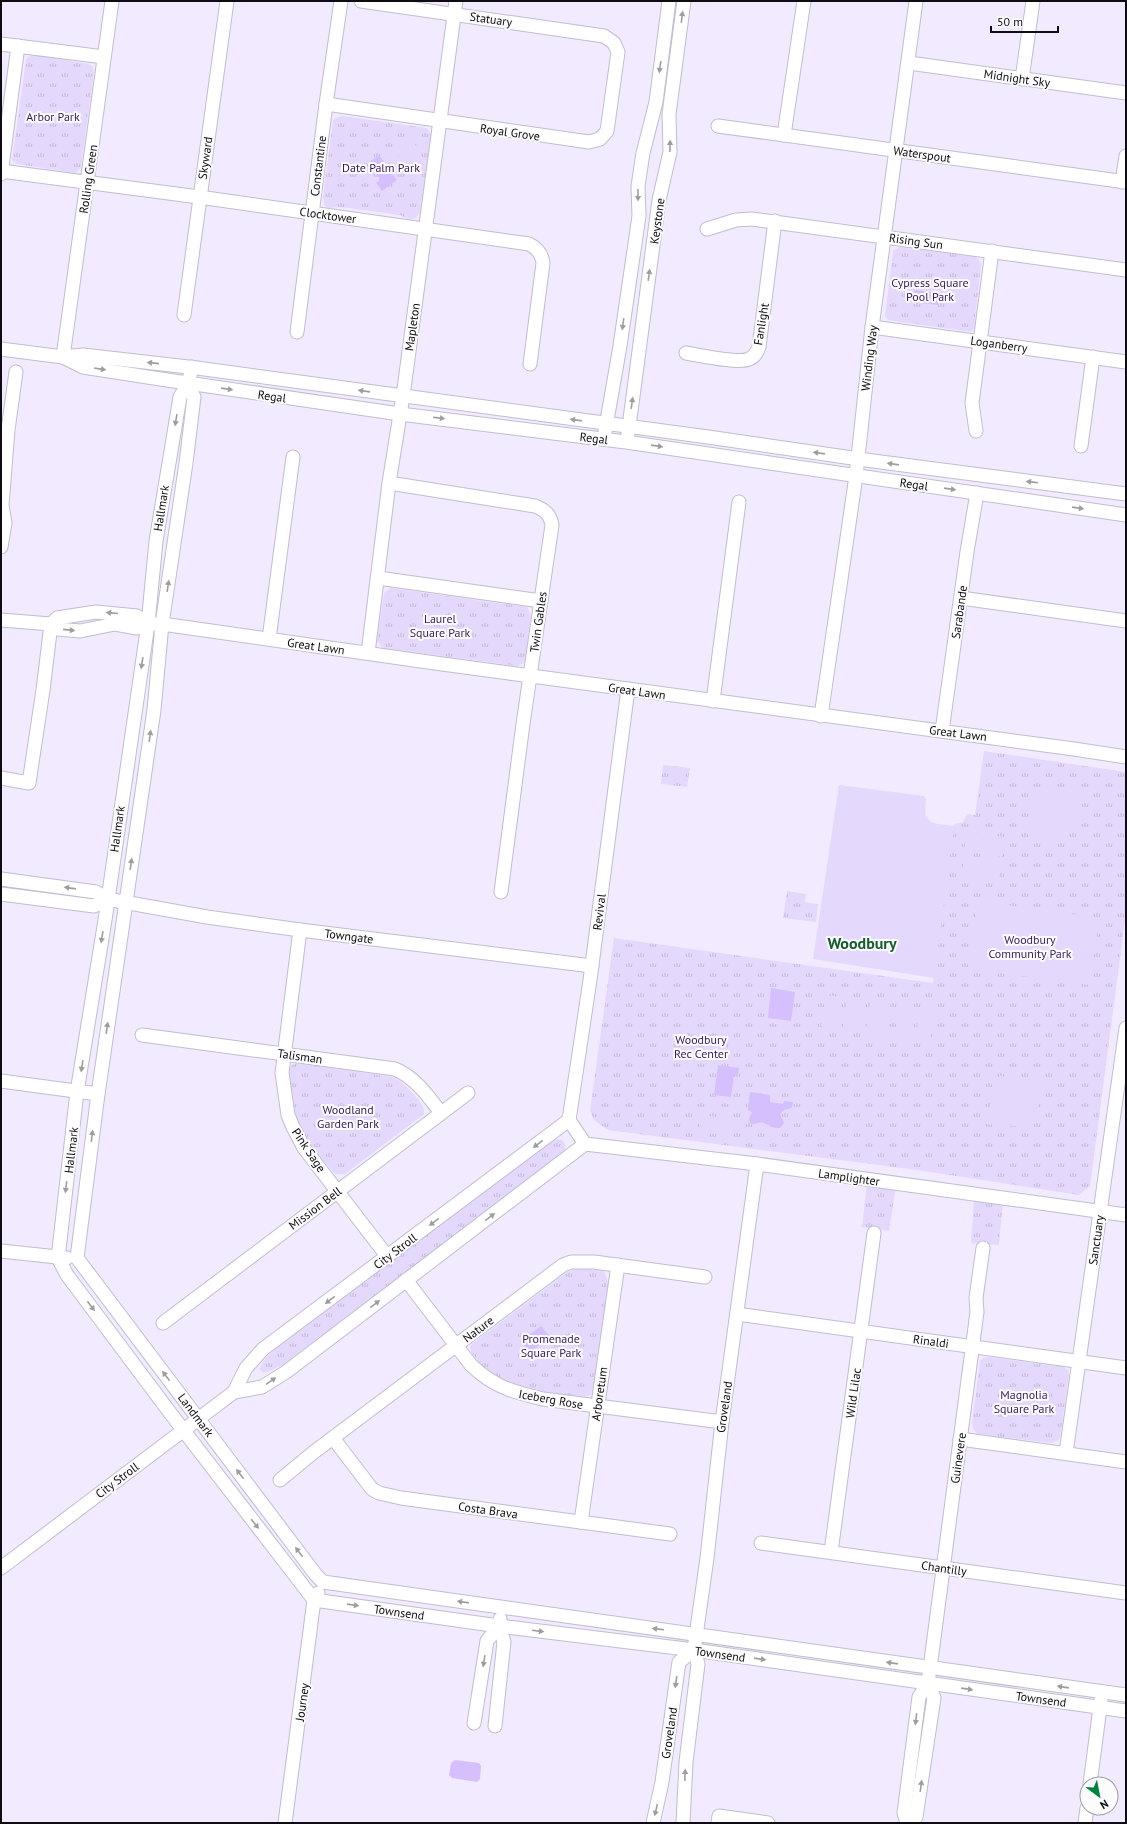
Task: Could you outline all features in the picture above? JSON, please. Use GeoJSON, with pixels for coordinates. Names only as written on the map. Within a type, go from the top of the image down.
{"type":"FeatureCollection","features":[{"type":"Feature","properties":{"kind":"street","name":"Rolling Green"},"geometry":{"type":"LineString","coordinates":[[63,357],[112,1]]}},
{"type":"Feature","properties":{"kind":"street","name":"Skyward"},"geometry":{"type":"LineString","coordinates":[[184,315],[227,1]]}},
{"type":"Feature","properties":{"kind":"street","name":"Constantine"},"geometry":{"type":"LineString","coordinates":[[297,332],[326,104],[341,1]]}},
{"type":"Feature","properties":{"kind":"street","name":"Statuary"},"geometry":{"type":"LineString","coordinates":[[361,1],[596,34],[610,39],[617,47]]}},
{"type":"Feature","properties":{"kind":"street","name":"Mapleton"},"geometry":{"type":"LineString","coordinates":[[368,653],[389,483],[403,396],[456,1]]}},
{"type":"Feature","properties":{"kind":"street","name":"Keystone"},"geometry":{"type":"LineString","coordinates":[[604,439],[620,346],[638,216],[638,186],[642,153],[656,102],[669,1]]}},
{"type":"Feature","properties":{"kind":"street","name":"Keystone"},"geometry":{"type":"LineString","coordinates":[[626,442],[659,200],[670,152],[669,114],[684,1]]}},
{"type":"Feature","properties":{"kind":"street"},"geometry":{"type":"LineString","coordinates":[[784,135],[804,1]]}},
{"type":"Feature","properties":{"kind":"street","name":"Winding Way"},"geometry":{"type":"LineString","coordinates":[[822,716],[856,476],[872,327],[909,64],[916,1]]}},
{"type":"Feature","properties":{"kind":"street"},"geometry":{"type":"LineString","coordinates":[[1022,79],[1033,1]]}},
{"type":"Feature","properties":{"kind":"street"},"geometry":{"type":"LineString","coordinates":[[1,44],[104,57]]}},
{"type":"Feature","properties":{"kind":"street"},"geometry":{"type":"LineString","coordinates":[[1,172],[18,46]]}},
{"type":"Feature","properties":{"kind":"street","name":"Royal Grove"},"geometry":{"type":"LineString","coordinates":[[326,104],[439,122],[589,142],[600,139],[605,135],[608,126],[617,60],[617,47]]}},
{"type":"Feature","properties":{"kind":"street","name":"Midnight Sky"},"geometry":{"type":"LineString","coordinates":[[909,64],[1126,93]]}},
{"type":"Feature","properties":{"kind":"street","name":"Waterspout"},"geometry":{"type":"LineString","coordinates":[[718,126],[1124,182]]}},
{"type":"Feature","properties":{"kind":"street"},"geometry":{"type":"LineString","coordinates":[[1124,182],[1126,156]]}},
{"type":"Feature","properties":{"kind":"street","name":"Clocktower"},"geometry":{"type":"LineString","coordinates":[[1,172],[199,197],[529,244],[534,246],[538,251],[542,257],[543,263],[530,364]]}},
{"type":"Feature","properties":{"kind":"street","name":"Rising Sun"},"geometry":{"type":"LineString","coordinates":[[707,229],[736,220],[775,221],[1126,270]]}},
{"type":"Feature","properties":{"kind":"street","name":"Fanlight"},"geometry":{"type":"LineString","coordinates":[[686,353],[743,361],[754,357],[759,347],[775,221]]}},
{"type":"Feature","properties":{"kind":"street"},"geometry":{"type":"LineString","coordinates":[[976,431],[972,403],[992,251]]}},
{"type":"Feature","properties":{"kind":"street","name":"Loganberry"},"geometry":{"type":"LineString","coordinates":[[872,327],[1126,362]]}},
{"type":"Feature","properties":{"kind":"street","name":"Regal"},"geometry":{"type":"LineString","coordinates":[[1,349],[63,357],[83,355],[192,367],[629,426],[857,459],[1126,494]]}},
{"type":"Feature","properties":{"kind":"street","name":"Regal"},"geometry":{"type":"LineString","coordinates":[[63,357],[83,367],[188,384],[400,414],[626,442],[1126,515]]}},
{"type":"Feature","properties":{"kind":"street"},"geometry":{"type":"LineString","coordinates":[[1081,446],[1093,357]]}},
{"type":"Feature","properties":{"kind":"street","name":"Hallmark"},"geometry":{"type":"LineString","coordinates":[[58,1258],[78,1092],[148,624],[156,541],[180,397],[188,384],[192,367]]}},
{"type":"Feature","properties":{"kind":"street"},"geometry":{"type":"LineString","coordinates":[[1,547],[5,523],[2,505],[8,430],[16,372]]}},
{"type":"Feature","properties":{"kind":"street","name":"Hallmark"},"geometry":{"type":"LineString","coordinates":[[78,1252],[98,1094],[154,710],[162,624],[194,397],[188,384]]}},
{"type":"Feature","properties":{"kind":"street"},"geometry":{"type":"LineString","coordinates":[[269,639],[293,457]]}},
{"type":"Feature","properties":{"kind":"street","name":"Twin Gables"},"geometry":{"type":"LineString","coordinates":[[389,483],[535,506],[547,513],[552,526],[501,892]]}},
{"type":"Feature","properties":{"kind":"street","name":"Sarabande"},"geometry":{"type":"LineString","coordinates":[[942,732],[977,494]]}},
{"type":"Feature","properties":{"kind":"street"},"geometry":{"type":"LineString","coordinates":[[713,701],[739,502]]}},
{"type":"Feature","properties":{"kind":"street"},"geometry":{"type":"LineString","coordinates":[[378,578],[541,601]]}},
{"type":"Feature","properties":{"kind":"street"},"geometry":{"type":"LineString","coordinates":[[961,598],[1126,620]]}},
{"type":"Feature","properties":{"kind":"street"},"geometry":{"type":"LineString","coordinates":[[1,778],[29,783],[51,624],[57,618],[96,612],[137,616],[148,624]]}},
{"type":"Feature","properties":{"kind":"street"},"geometry":{"type":"LineString","coordinates":[[1,620],[51,624]]}},
{"type":"Feature","properties":{"kind":"street","name":"Great Lawn"},"geometry":{"type":"LineString","coordinates":[[148,624],[162,624],[530,676],[1126,757]]}},
{"type":"Feature","properties":{"kind":"street","name":"Revival"},"geometry":{"type":"LineString","coordinates":[[569,1120],[592,966],[628,689]]}},
{"type":"Feature","properties":{"kind":"street","name":"Towngate"},"geometry":{"type":"LineString","coordinates":[[1,879],[96,892],[107,899],[207,917],[592,966]]}},
{"type":"Feature","properties":{"kind":"street"},"geometry":{"type":"LineString","coordinates":[[1,894],[94,906],[107,899]]}},
{"type":"Feature","properties":{"kind":"street","name":"Pink Sage"},"geometry":{"type":"LineString","coordinates":[[300,930],[282,1073],[283,1088],[292,1127],[304,1148],[387,1256]]}},
{"type":"Feature","properties":{"kind":"street","name":"Sanctuary"},"geometry":{"type":"LineString","coordinates":[[1066,1453],[1126,1028]]}},
{"type":"Feature","properties":{"kind":"street","name":"Talisman"},"geometry":{"type":"LineString","coordinates":[[142,1034],[395,1069],[407,1074],[415,1081],[441,1113]]}},
{"type":"Feature","properties":{"kind":"street"},"geometry":{"type":"LineString","coordinates":[[1,1081],[98,1094]]}},
{"type":"Feature","properties":{"kind":"street","name":"Mission Bell"},"geometry":{"type":"LineString","coordinates":[[163,1323],[468,1093]]}},
{"type":"Feature","properties":{"kind":"street"},"geometry":{"type":"LineString","coordinates":[[569,1120],[585,1144]]}},
{"type":"Feature","properties":{"kind":"street","name":"City Stroll"},"geometry":{"type":"LineString","coordinates":[[234,1392],[246,1368],[263,1349],[569,1120]]}},
{"type":"Feature","properties":{"kind":"street","name":"City Stroll"},"geometry":{"type":"LineString","coordinates":[[1,1568],[183,1429],[234,1392],[262,1387],[286,1372],[585,1144]]}},
{"type":"Feature","properties":{"kind":"street","name":"Lamplighter"},"geometry":{"type":"LineString","coordinates":[[585,1144],[758,1164],[1126,1214]]}},
{"type":"Feature","properties":{"kind":"street","name":"Groveland"},"geometry":{"type":"LineString","coordinates":[[684,1823],[686,1762],[698,1664],[694,1650],[722,1422],[758,1164]]}},
{"type":"Feature","properties":{"kind":"street","name":"Wild Lilac"},"geometry":{"type":"LineString","coordinates":[[831,1552],[874,1234]]}},
{"type":"Feature","properties":{"kind":"street","name":"Guinevere"},"geometry":{"type":"LineString","coordinates":[[928,1683],[972,1347],[983,1248]]}},
{"type":"Feature","properties":{"kind":"street"},"geometry":{"type":"LineString","coordinates":[[1,1251],[58,1258],[78,1252]]}},
{"type":"Feature","properties":{"kind":"street","name":"Landmark"},"geometry":{"type":"LineString","coordinates":[[78,1252],[198,1418],[316,1575],[323,1582]]}},
{"type":"Feature","properties":{"kind":"street","name":"Landmark"},"geometry":{"type":"LineString","coordinates":[[58,1258],[67,1275],[314,1600]]}},
{"type":"Feature","properties":{"kind":"street","name":"Nature"},"geometry":{"type":"LineString","coordinates":[[280,1480],[333,1438],[563,1265],[571,1262],[585,1261],[705,1277]]}},
{"type":"Feature","properties":{"kind":"street","name":"Arboretum"},"geometry":{"type":"LineString","coordinates":[[581,1522],[618,1265]]}},
{"type":"Feature","properties":{"kind":"street","name":"Iceberg Rose"},"geometry":{"type":"LineString","coordinates":[[406,1280],[456,1346],[479,1372],[496,1385],[515,1393],[543,1399],[722,1422]]}},
{"type":"Feature","properties":{"kind":"street","name":"Rinaldi"},"geometry":{"type":"LineString","coordinates":[[737,1314],[1126,1368]]}},
{"type":"Feature","properties":{"kind":"street","name":"Costa Brava"},"geometry":{"type":"LineString","coordinates":[[333,1438],[366,1484],[379,1493],[401,1498],[670,1534]]}},
{"type":"Feature","properties":{"kind":"street"},"geometry":{"type":"LineString","coordinates":[[960,1439],[1126,1462]]}},
{"type":"Feature","properties":{"kind":"street","name":"Chantilly"},"geometry":{"type":"LineString","coordinates":[[761,1543],[1126,1593]]}},
{"type":"Feature","properties":{"kind":"street","name":"Journey"},"geometry":{"type":"LineString","coordinates":[[285,1823],[314,1600],[323,1582]]}},
{"type":"Feature","properties":{"kind":"street","name":"Townsend"},"geometry":{"type":"LineString","coordinates":[[323,1582],[1126,1695]]}},
{"type":"Feature","properties":{"kind":"street","name":"Townsend"},"geometry":{"type":"LineString","coordinates":[[314,1600],[499,1626],[694,1650],[1126,1711]]}},
{"type":"Feature","properties":{"kind":"street"},"geometry":{"type":"LineString","coordinates":[[496,1726],[504,1642],[499,1626],[502,1607]]}},
{"type":"Feature","properties":{"kind":"street"},"geometry":{"type":"LineString","coordinates":[[474,1723],[487,1641],[499,1626]]}},
{"type":"Feature","properties":{"kind":"street","name":"Groveland"},"geometry":{"type":"LineString","coordinates":[[653,1823],[662,1782],[679,1662],[694,1650]]}},
{"type":"Feature","properties":{"kind":"street"},"geometry":{"type":"LineString","coordinates":[[907,1823],[904,1813],[919,1697],[928,1683]]}},
{"type":"Feature","properties":{"kind":"street"},"geometry":{"type":"LineString","coordinates":[[911,1823],[916,1817],[934,1698],[928,1683]]}},
{"type":"Feature","properties":{"kind":"street"},"geometry":{"type":"LineString","coordinates":[[1091,1776],[1102,1692]]}},
{"type":"Feature","properties":{"kind":"street"},"geometry":{"type":"LineString","coordinates":[[718,1823],[719,1816],[768,1823]]}},
{"type":"Feature","properties":{"kind":"green space","name":"Arbor Park"},"geometry":{"type":"Polygon","coordinates":[[[35,55],[89,64],[93,67],[94,72],[81,167],[76,173],[17,164],[12,160],[26,60],[29,56],[35,55]]]}},
{"type":"Feature","properties":{"kind":"green space","name":"Date Palm Park"},"geometry":{"type":"Polygon","coordinates":[[[342,116],[427,128],[431,134],[420,212],[414,219],[409,219],[400,215],[341,207],[328,208],[324,205],[323,196],[333,121],[335,118],[342,116]]]}},
{"type":"Feature","properties":{"kind":"green space"},"geometry":{"type":"Polygon","coordinates":[[[408,135],[418,149],[402,161],[392,147],[408,135]]]}},
{"type":"Feature","properties":{"kind":"green space","name":"Cypress Square Pool Park"},"geometry":{"type":"Polygon","coordinates":[[[900,247],[976,257],[981,263],[974,329],[971,332],[888,320],[885,316],[893,251],[900,247]]]}},
{"type":"Feature","properties":{"kind":"green space","name":"Laurel Square Park"},"geometry":{"type":"Polygon","coordinates":[[[391,588],[527,607],[531,615],[525,662],[517,666],[383,648],[377,641],[384,593],[391,588]]]}},
{"type":"Feature","properties":{"kind":"green space"},"geometry":{"type":"Polygon","coordinates":[[[984,751],[1126,772],[1126,913],[1090,1186],[1079,1195],[917,1170],[608,1130],[594,1120],[590,1111],[614,938],[933,983],[954,824],[963,822],[967,814],[975,815],[984,751]]]}},
{"type":"Feature","properties":{"kind":"green space"},"geometry":{"type":"Polygon","coordinates":[[[663,765],[690,768],[687,787],[661,784],[663,765]]]}},
{"type":"Feature","properties":{"kind":"green space"},"geometry":{"type":"Polygon","coordinates":[[[839,785],[924,796],[926,799],[926,814],[930,821],[954,826],[934,978],[813,959],[839,785]]]}},
{"type":"Feature","properties":{"kind":"green space"},"geometry":{"type":"Polygon","coordinates":[[[1040,787],[1082,793],[1077,820],[1074,829],[1070,834],[1064,837],[1055,838],[1028,835],[1033,791],[1040,787]]]}},
{"type":"Feature","properties":{"kind":"green space"},"geometry":{"type":"Polygon","coordinates":[[[967,832],[1005,837],[1002,857],[964,851],[967,832]]]}},
{"type":"Feature","properties":{"kind":"green space"},"geometry":{"type":"Polygon","coordinates":[[[964,858],[1001,864],[998,883],[961,878],[964,858]]]}},
{"type":"Feature","properties":{"kind":"green space"},"geometry":{"type":"Polygon","coordinates":[[[787,891],[806,894],[805,902],[818,904],[816,922],[783,918],[787,891]]]}},
{"type":"Feature","properties":{"kind":"green space","name":"Woodbury Community Park"},"geometry":{"type":"Polygon","coordinates":[[[978,901],[1099,918],[1090,985],[968,969],[978,901]]]}},
{"type":"Feature","properties":{"kind":"green space"},"geometry":{"type":"Polygon","coordinates":[[[826,995],[841,997],[836,1029],[821,1026],[826,995]]]}},
{"type":"Feature","properties":{"kind":"green space"},"geometry":{"type":"Polygon","coordinates":[[[847,998],[862,1000],[858,1032],[843,1029],[847,998]]]}},
{"type":"Feature","properties":{"kind":"green space"},"geometry":{"type":"Polygon","coordinates":[[[871,998],[891,1001],[886,1039],[865,1036],[871,998]]]}},
{"type":"Feature","properties":{"kind":"green space"},"geometry":{"type":"Polygon","coordinates":[[[899,1005],[914,1007],[910,1038],[895,1036],[899,1005]]]}},
{"type":"Feature","properties":{"kind":"green space"},"geometry":{"type":"Polygon","coordinates":[[[920,1008],[935,1010],[930,1042],[915,1039],[920,1008]]]}},
{"type":"Feature","properties":{"kind":"green space","name":"Woodland Garden Park"},"geometry":{"type":"Polygon","coordinates":[[[297,1063],[393,1077],[413,1093],[422,1105],[424,1114],[345,1174],[335,1174],[309,1143],[297,1118],[290,1091],[289,1074],[292,1065],[297,1063]]]}},
{"type":"Feature","properties":{"kind":"green space"},"geometry":{"type":"Polygon","coordinates":[[[1000,1076],[1042,1082],[1037,1109],[1030,1122],[1024,1125],[1015,1126],[988,1124],[993,1080],[1000,1076]]]}},
{"type":"Feature","properties":{"kind":"green space"},"geometry":{"type":"Polygon","coordinates":[[[702,1115],[732,1119],[729,1136],[699,1132],[702,1115]]]}},
{"type":"Feature","properties":{"kind":"green space"},"geometry":{"type":"Polygon","coordinates":[[[557,1139],[562,1140],[565,1145],[563,1153],[281,1366],[264,1373],[259,1369],[265,1359],[276,1348],[529,1156],[557,1139]]]}},
{"type":"Feature","properties":{"kind":"green space"},"geometry":{"type":"Polygon","coordinates":[[[867,1183],[896,1186],[889,1231],[862,1227],[867,1183]]]}},
{"type":"Feature","properties":{"kind":"green space"},"geometry":{"type":"Polygon","coordinates":[[[974,1198],[1003,1201],[999,1245],[971,1243],[974,1198]]]}},
{"type":"Feature","properties":{"kind":"green space","name":"Promenade Square Park"},"geometry":{"type":"Polygon","coordinates":[[[579,1268],[604,1271],[608,1282],[594,1390],[591,1394],[583,1398],[527,1389],[501,1380],[489,1372],[473,1355],[470,1346],[567,1272],[579,1268]]]}},
{"type":"Feature","properties":{"kind":"green space","name":"Magnolia Square Park"},"geometry":{"type":"Polygon","coordinates":[[[988,1357],[1064,1367],[1068,1370],[1069,1375],[1060,1438],[1057,1441],[1051,1443],[978,1434],[974,1430],[972,1423],[980,1361],[983,1358],[988,1357]]]}},
{"type":"Feature","properties":{"kind":"shaded area"},"geometry":{"type":"Polygon","coordinates":[[[379,155],[397,180],[382,191],[376,183],[379,181],[379,177],[368,163],[379,155]]]}},
{"type":"Feature","properties":{"kind":"shaded area"},"geometry":{"type":"Polygon","coordinates":[[[914,290],[939,293],[938,305],[913,302],[914,290]]]}},
{"type":"Feature","properties":{"kind":"shaded area"},"geometry":{"type":"Polygon","coordinates":[[[771,988],[795,992],[791,1021],[768,1018],[771,988]]]}},
{"type":"Feature","properties":{"kind":"shaded area"},"geometry":{"type":"Polygon","coordinates":[[[718,1065],[739,1068],[738,1075],[734,1075],[731,1097],[714,1095],[718,1065]]]}},
{"type":"Feature","properties":{"kind":"shaded area"},"geometry":{"type":"Polygon","coordinates":[[[750,1092],[770,1095],[770,1102],[783,1104],[784,1101],[793,1102],[792,1108],[784,1110],[780,1114],[784,1123],[780,1128],[775,1128],[762,1122],[754,1124],[750,1123],[749,1119],[752,1112],[748,1110],[750,1092]]]}},
{"type":"Feature","properties":{"kind":"shaded area"},"geometry":{"type":"Polygon","coordinates":[[[541,1326],[550,1337],[529,1353],[521,1341],[541,1326]]]}},
{"type":"Feature","properties":{"kind":"shaded area"},"geometry":{"type":"Polygon","coordinates":[[[455,1760],[479,1763],[481,1766],[480,1779],[477,1782],[452,1778],[449,1775],[451,1763],[455,1760]]]}},
{"type":"Feature","properties":{"kind":"district","name":"Woodbury"},"geometry":{"type":"Point","coordinates":[862,943]}},
{"type":"Feature","properties":{"kind":"park label","name":"Woodbury Rec Center"},"geometry":{"type":"Point","coordinates":[701,1046]}}]}
